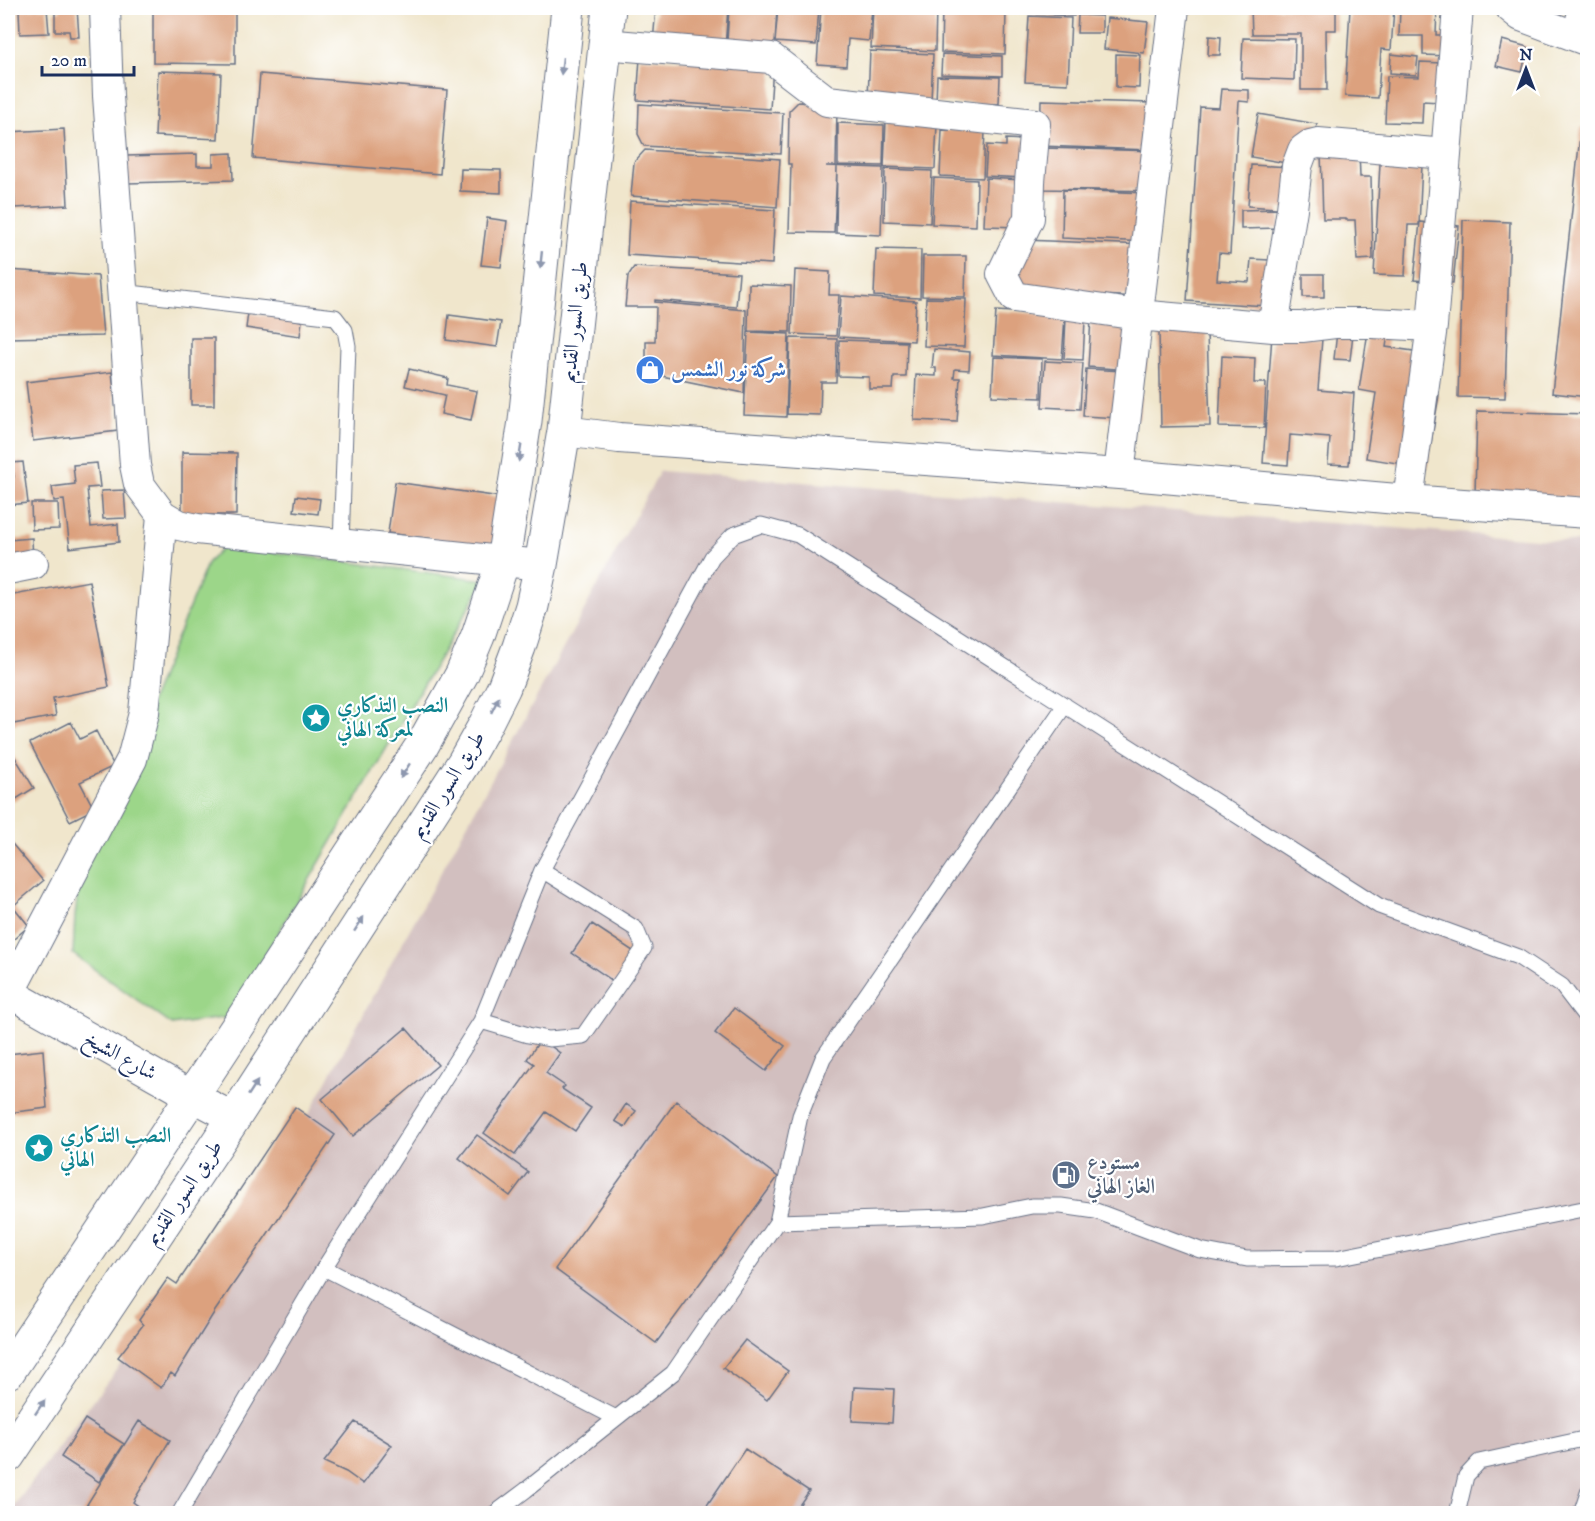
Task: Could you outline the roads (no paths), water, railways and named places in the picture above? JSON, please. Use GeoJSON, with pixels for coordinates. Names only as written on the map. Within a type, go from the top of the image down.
{"type":"FeatureCollection","features":[{"type":"Feature","properties":{"kind":"main road","name":"طريق السور القديم"},"geometry":{"type":"LineString","coordinates":[[8,1372],[423,744],[462,674],[485,618],[503,561],[525,421],[568,8]]}},
{"type":"Feature","properties":{"kind":"main road","name":"طريق السور القديم"},"geometry":{"type":"LineString","coordinates":[[8,1456],[234,1118],[458,772],[504,687],[532,606],[564,431],[609,8]]}},
{"type":"Feature","properties":{"kind":"street"},"geometry":{"type":"LineString","coordinates":[[105,8],[108,96],[135,465],[140,484],[162,515],[179,525],[197,529],[541,565]]}},
{"type":"Feature","properties":{"kind":"street"},"geometry":{"type":"LineString","coordinates":[[1119,474],[1174,8]]}},
{"type":"Feature","properties":{"kind":"street"},"geometry":{"type":"LineString","coordinates":[[1408,500],[1432,326],[1458,8]]}},
{"type":"Feature","properties":{"kind":"street"},"geometry":{"type":"LineString","coordinates":[[1511,8],[1521,16],[1582,39],[1584,8]]}},
{"type":"Feature","properties":{"kind":"street"},"geometry":{"type":"LineString","coordinates":[[604,44],[771,58],[826,101],[1035,124],[1029,218],[1002,274],[1014,297],[1138,315],[1273,327],[1302,327],[1335,323],[1432,326]]}},
{"type":"Feature","properties":{"kind":"street"},"geometry":{"type":"LineString","coordinates":[[1273,327],[1297,166],[1303,150],[1318,143],[1446,154]]}},
{"type":"Feature","properties":{"kind":"street"},"geometry":{"type":"LineString","coordinates":[[564,431],[619,438],[1119,474],[1408,500],[1587,513]]}},
{"type":"Feature","properties":{"kind":"street"},"geometry":{"type":"LineString","coordinates":[[8,993],[132,759],[144,713],[162,515]]}},
{"type":"Feature","properties":{"kind":"street","name":"شارع الشيخ"},"geometry":{"type":"LineString","coordinates":[[8,993],[234,1118]]}},
{"type":"Feature","properties":{"kind":"lane"},"geometry":{"type":"LineString","coordinates":[[122,292],[335,317],[345,330],[348,346],[342,544]]}},
{"type":"Feature","properties":{"kind":"lane"},"geometry":{"type":"LineString","coordinates":[[179,1514],[324,1268],[481,1021],[542,870],[712,557],[733,535],[761,525],[798,535],[1379,906],[1518,957],[1562,986],[1587,1020]]}},
{"type":"Feature","properties":{"kind":"lane"},"geometry":{"type":"LineString","coordinates":[[494,1514],[673,1373],[777,1222],[800,1116],[823,1058],[1065,705]]}},
{"type":"Feature","properties":{"kind":"lane"},"geometry":{"type":"LineString","coordinates":[[481,1021],[549,1039],[582,1036],[644,948],[636,929],[542,870]]}},
{"type":"Feature","properties":{"kind":"lane"},"geometry":{"type":"LineString","coordinates":[[777,1222],[984,1216],[1032,1206],[1061,1206],[1096,1211],[1200,1250],[1247,1259],[1336,1258],[1587,1208]]}},
{"type":"Feature","properties":{"kind":"lane"},"geometry":{"type":"LineString","coordinates":[[324,1268],[616,1418]]}},
{"type":"Feature","properties":{"kind":"lane"},"geometry":{"type":"LineString","coordinates":[[1457,1514],[1466,1476],[1479,1462],[1587,1438]]}},
{"type":"Feature","properties":{"kind":"lane"},"geometry":{"type":"LineString","coordinates":[[1581,1514],[1587,1493]]}},
{"type":"Feature","properties":{"kind":"place","name":"شركة نور الشمس"},"geometry":{"type":"Point","coordinates":[650,370]}},
{"type":"Feature","properties":{"kind":"place","name":"النصب التذكاري لمعركة الهاني"},"geometry":{"type":"Point","coordinates":[316,718]}},
{"type":"Feature","properties":{"kind":"place","name":"النصب التذكاري الهاني"},"geometry":{"type":"Point","coordinates":[39,1148]}},
{"type":"Feature","properties":{"kind":"place","name":"مستودع الغاز الهاني"},"geometry":{"type":"Point","coordinates":[1066,1175]}}]}
